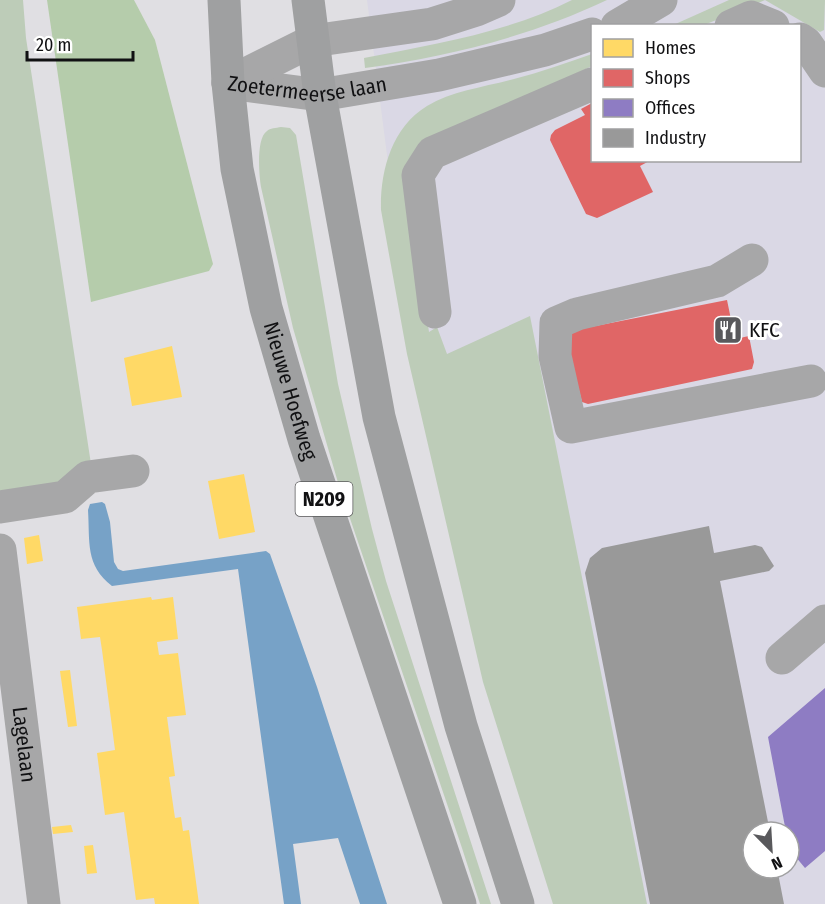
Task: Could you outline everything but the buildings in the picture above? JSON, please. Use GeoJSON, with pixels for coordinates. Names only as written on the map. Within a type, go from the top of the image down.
{"type":"FeatureCollection","features":[{"type":"Feature","properties":{"kind":"main road","name":"Nieuwe Hoefweg"},"geometry":{"type":"LineString","coordinates":[[224,0],[228,83],[237,169],[267,308],[304,439],[460,904]]}},
{"type":"Feature","properties":{"kind":"main road"},"geometry":{"type":"LineString","coordinates":[[308,0],[320,95],[379,417],[461,726],[518,904]]}},
{"type":"Feature","properties":{"kind":"street","name":"Zoetermeerse laan"},"geometry":{"type":"LineString","coordinates":[[228,83],[312,41],[432,24],[499,0]]}},
{"type":"Feature","properties":{"kind":"street"},"geometry":{"type":"LineString","coordinates":[[620,24],[662,0]]}},
{"type":"Feature","properties":{"kind":"street"},"geometry":{"type":"LineString","coordinates":[[736,24],[752,17],[768,24]]}},
{"type":"Feature","properties":{"kind":"street","name":"Zoetermeerse laan"},"geometry":{"type":"LineString","coordinates":[[228,83],[320,95],[439,75],[545,50],[591,34]]}},
{"type":"Feature","properties":{"kind":"street"},"geometry":{"type":"LineString","coordinates":[[801,40],[806,43],[825,71]]}},
{"type":"Feature","properties":{"kind":"street"},"geometry":{"type":"LineString","coordinates":[[435,312],[418,175],[432,153],[591,84]]}},
{"type":"Feature","properties":{"kind":"street"},"geometry":{"type":"LineString","coordinates":[[752,260],[717,281],[576,314],[556,323],[555,356],[571,427],[811,381]]}},
{"type":"Feature","properties":{"kind":"street"},"geometry":{"type":"LineString","coordinates":[[0,507],[65,497],[88,477],[133,471]]}},
{"type":"Feature","properties":{"kind":"street","name":"Lagelaan"},"geometry":{"type":"LineString","coordinates":[[0,550],[44,904]]}},
{"type":"Feature","properties":{"kind":"street"},"geometry":{"type":"LineString","coordinates":[[782,657],[825,621]]}},
{"type":"Feature","properties":{"kind":"shaded area"},"geometry":{"type":"Polygon","coordinates":[[[367,0],[825,0],[825,904],[617,904],[407,310],[367,0]]]}},
{"type":"Feature","properties":{"kind":"green space"},"geometry":{"type":"Polygon","coordinates":[[[0,0],[23,0],[26,38],[91,464],[59,483],[0,492],[0,0]]]}},
{"type":"Feature","properties":{"kind":"green space"},"geometry":{"type":"Polygon","coordinates":[[[47,0],[134,0],[155,40],[213,264],[209,271],[91,302],[47,0]]]}},
{"type":"Feature","properties":{"kind":"green space"},"geometry":{"type":"Polygon","coordinates":[[[572,0],[607,0],[549,24],[489,43],[427,58],[365,68],[364,58],[496,29],[572,0]]]}},
{"type":"Feature","properties":{"kind":"green space"},"geometry":{"type":"Polygon","coordinates":[[[729,0],[765,0],[706,24],[675,24],[729,0]]]}},
{"type":"Feature","properties":{"kind":"green space"},"geometry":{"type":"Polygon","coordinates":[[[765,0],[825,0],[824,30],[820,32],[765,0]]]}},
{"type":"Feature","properties":{"kind":"green space"},"geometry":{"type":"Polygon","coordinates":[[[591,54],[591,66],[426,146],[408,183],[429,332],[437,327],[447,354],[530,316],[647,904],[553,904],[483,682],[407,354],[381,210],[383,181],[390,152],[404,126],[415,115],[427,106],[458,93],[591,54]]]}},
{"type":"Feature","properties":{"kind":"green space"},"geometry":{"type":"Polygon","coordinates":[[[281,127],[290,128],[296,135],[338,384],[386,581],[491,904],[480,904],[339,486],[293,328],[260,174],[261,141],[267,131],[281,127]]]}},
{"type":"Feature","properties":{"kind":"water"},"geometry":{"type":"Polygon","coordinates":[[[102,502],[105,504],[110,522],[114,562],[118,569],[123,571],[266,551],[270,554],[317,687],[387,904],[360,904],[338,838],[293,844],[301,904],[284,904],[238,569],[112,586],[97,570],[89,543],[88,510],[90,504],[102,502]]]}},
{"type":"Feature","properties":{"kind":"place","name":"KFC"},"geometry":{"type":"Point","coordinates":[728,330]}}]}
